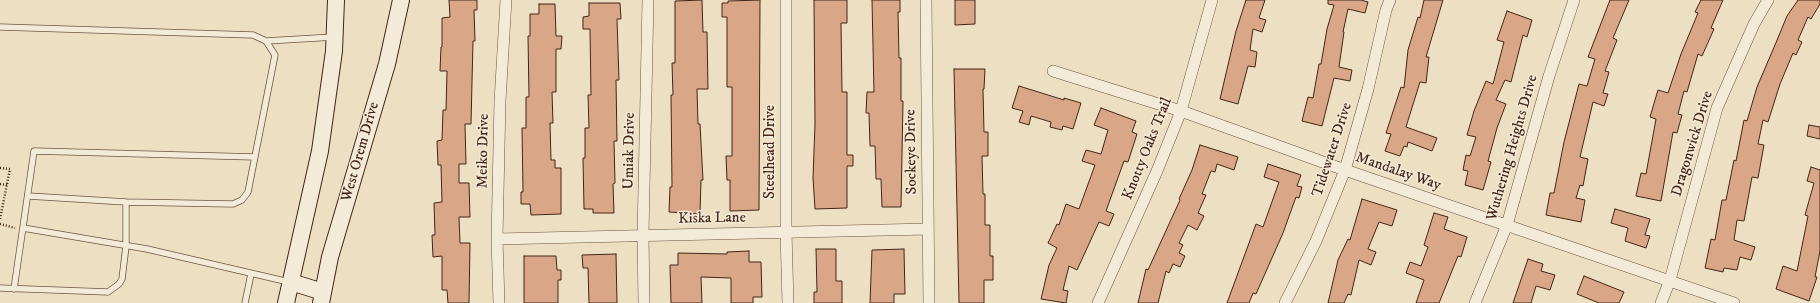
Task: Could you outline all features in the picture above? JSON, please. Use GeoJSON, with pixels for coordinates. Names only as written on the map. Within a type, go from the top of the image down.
{"type":"FeatureCollection","features":[{"type":"Feature","properties":{"kind":"main road"},"geometry":{"type":"LineString","coordinates":[[286,303],[320,151],[334,51],[336,0]]}},
{"type":"Feature","properties":{"kind":"main road","name":"West Orem Drive"},"geometry":{"type":"LineString","coordinates":[[322,298],[330,257],[387,64],[401,0]]}},
{"type":"Feature","properties":{"kind":"main road"},"geometry":{"type":"LineString","coordinates":[[291,282],[322,298]]}},
{"type":"Feature","properties":{"kind":"street","name":"Meiko Drive"},"geometry":{"type":"LineString","coordinates":[[499,303],[497,239],[500,101],[506,0]]}},
{"type":"Feature","properties":{"kind":"street","name":"Umiak Drive"},"geometry":{"type":"LineString","coordinates":[[644,303],[643,235],[648,0]]}},
{"type":"Feature","properties":{"kind":"street","name":"Steelhead Drive"},"geometry":{"type":"LineString","coordinates":[[786,0],[786,232],[788,303]]}},
{"type":"Feature","properties":{"kind":"street","name":"Sockeye Drive"},"geometry":{"type":"LineString","coordinates":[[926,0],[929,303]]}},
{"type":"Feature","properties":{"kind":"street","name":"Knotty Oaks Trail"},"geometry":{"type":"LineString","coordinates":[[1098,303],[1157,171],[1181,110],[1212,0]]}},
{"type":"Feature","properties":{"kind":"street","name":"Tidewater Drive"},"geometry":{"type":"LineString","coordinates":[[1285,303],[1316,240],[1345,170],[1368,89],[1386,10],[1390,0]]}},
{"type":"Feature","properties":{"kind":"street","name":"Wuthering Heights Drive"},"geometry":{"type":"LineString","coordinates":[[1475,303],[1507,225],[1549,76],[1574,0]]}},
{"type":"Feature","properties":{"kind":"street","name":"Dragonwick Drive"},"geometry":{"type":"LineString","coordinates":[[1662,303],[1670,280],[1717,108],[1754,24],[1768,0]]}},
{"type":"Feature","properties":{"kind":"street","name":"Mandalay Way"},"geometry":{"type":"LineString","coordinates":[[1052,71],[1181,110],[1345,170],[1734,303]]}},
{"type":"Feature","properties":{"kind":"street","name":"Kiska Lane"},"geometry":{"type":"LineString","coordinates":[[497,239],[928,229]]}},
{"type":"Feature","properties":{"kind":"lane"},"geometry":{"type":"LineString","coordinates":[[0,27],[253,35],[266,41],[335,37]]}},
{"type":"Feature","properties":{"kind":"lane"},"geometry":{"type":"LineString","coordinates":[[28,196],[126,202],[233,204],[242,200],[248,192],[275,56],[266,41]]}},
{"type":"Feature","properties":{"kind":"lane"},"geometry":{"type":"LineString","coordinates":[[14,289],[34,151],[255,157]]}},
{"type":"Feature","properties":{"kind":"lane"},"geometry":{"type":"LineString","coordinates":[[0,288],[108,292],[119,284],[122,279],[126,246],[126,202]]}},
{"type":"Feature","properties":{"kind":"lane"},"geometry":{"type":"LineString","coordinates":[[23,229],[147,249],[291,282]]}},
{"type":"Feature","properties":{"kind":"lane"},"geometry":{"type":"LineString","coordinates":[[245,303],[251,274]]}},
{"type":"Feature","properties":{"kind":"path"},"geometry":{"type":"LineString","coordinates":[[0,168],[10,169],[0,219]]}},
{"type":"Feature","properties":{"kind":"path"},"geometry":{"type":"LineString","coordinates":[[0,184],[7,185]]}},
{"type":"Feature","properties":{"kind":"path"},"geometry":{"type":"LineString","coordinates":[[0,224],[23,229]]}},
{"type":"Feature","properties":{"kind":"building"},"geometry":{"type":"Polygon","coordinates":[[[449,0],[477,0],[477,10],[474,10],[475,41],[473,41],[471,124],[465,124],[466,164],[459,164],[459,183],[469,183],[470,217],[459,217],[460,243],[470,243],[469,303],[448,303],[447,290],[442,290],[442,256],[433,257],[432,235],[435,235],[434,203],[442,202],[441,165],[438,165],[437,141],[442,140],[443,110],[446,110],[447,71],[440,71],[442,18],[450,17],[449,0]]]}},
{"type":"Feature","properties":{"kind":"building"},"geometry":{"type":"Polygon","coordinates":[[[702,0],[703,32],[707,32],[708,89],[697,89],[698,124],[700,124],[703,180],[701,180],[700,214],[669,212],[670,187],[672,187],[671,95],[673,95],[672,63],[675,63],[675,1],[702,0]]]}},
{"type":"Feature","properties":{"kind":"building"},"geometry":{"type":"Polygon","coordinates":[[[760,0],[759,210],[730,211],[730,180],[727,180],[726,156],[732,156],[732,87],[727,87],[727,17],[722,17],[722,3],[728,3],[728,1],[760,0]]]}},
{"type":"Feature","properties":{"kind":"building"},"geometry":{"type":"Polygon","coordinates":[[[814,0],[847,0],[847,23],[841,23],[842,92],[847,92],[847,155],[853,155],[853,166],[847,166],[847,208],[815,209],[813,178],[815,124],[814,0]]]}},
{"type":"Feature","properties":{"kind":"building"},"geometry":{"type":"Polygon","coordinates":[[[872,0],[900,0],[900,12],[898,12],[899,58],[901,58],[901,101],[903,101],[901,207],[882,207],[881,179],[876,179],[875,146],[870,146],[869,113],[866,113],[867,92],[874,92],[872,0]]]}},
{"type":"Feature","properties":{"kind":"building"},"geometry":{"type":"Polygon","coordinates":[[[955,0],[975,0],[975,24],[955,25],[955,0]]]}},
{"type":"Feature","properties":{"kind":"building"},"geometry":{"type":"Polygon","coordinates":[[[1246,0],[1265,0],[1259,18],[1266,20],[1262,32],[1253,29],[1250,50],[1257,52],[1255,67],[1248,66],[1238,104],[1220,99],[1236,31],[1246,0]]]}},
{"type":"Feature","properties":{"kind":"building"},"geometry":{"type":"Polygon","coordinates":[[[1328,0],[1361,0],[1368,2],[1365,13],[1348,9],[1343,32],[1339,67],[1352,70],[1350,81],[1334,78],[1322,126],[1302,121],[1308,97],[1313,98],[1319,64],[1321,64],[1327,29],[1334,5],[1328,4],[1328,0]]]}},
{"type":"Feature","properties":{"kind":"building"},"geometry":{"type":"Polygon","coordinates":[[[1424,0],[1443,0],[1426,57],[1429,57],[1426,83],[1420,82],[1406,127],[1437,138],[1432,151],[1408,142],[1407,147],[1404,146],[1400,156],[1385,151],[1391,134],[1386,133],[1401,87],[1404,88],[1408,50],[1418,17],[1420,18],[1424,0]]]}},
{"type":"Feature","properties":{"kind":"building"},"geometry":{"type":"Polygon","coordinates":[[[1610,0],[1629,0],[1613,38],[1617,40],[1605,71],[1609,72],[1603,93],[1608,94],[1604,106],[1593,102],[1580,157],[1588,159],[1583,186],[1580,185],[1576,198],[1585,200],[1581,222],[1546,215],[1550,193],[1554,193],[1564,142],[1579,84],[1587,86],[1595,59],[1588,57],[1610,0]]]}},
{"type":"Feature","properties":{"kind":"building"},"geometry":{"type":"Polygon","coordinates":[[[1701,0],[1723,0],[1711,28],[1714,29],[1702,56],[1698,54],[1687,92],[1684,91],[1678,114],[1682,115],[1677,133],[1673,132],[1661,201],[1636,196],[1641,173],[1646,174],[1656,119],[1650,117],[1658,90],[1668,93],[1681,54],[1698,13],[1695,12],[1701,0]]]}},
{"type":"Feature","properties":{"kind":"building"},"geometry":{"type":"Polygon","coordinates":[[[1798,0],[1820,0],[1820,4],[1811,19],[1808,17],[1798,40],[1802,42],[1796,55],[1793,53],[1780,84],[1768,122],[1763,120],[1758,144],[1764,145],[1758,178],[1752,177],[1744,221],[1737,220],[1734,240],[1755,247],[1751,260],[1740,257],[1737,270],[1724,268],[1723,272],[1705,268],[1711,239],[1715,240],[1722,200],[1726,200],[1744,120],[1747,121],[1757,87],[1787,16],[1798,0]]]}},
{"type":"Feature","properties":{"kind":"building"},"geometry":{"type":"Polygon","coordinates":[[[589,3],[620,3],[621,19],[617,19],[619,80],[616,80],[617,141],[614,141],[614,213],[593,213],[593,209],[584,209],[583,158],[585,158],[585,128],[589,128],[588,95],[591,95],[590,29],[583,29],[583,17],[589,16],[589,3]]]}},
{"type":"Feature","properties":{"kind":"building"},"geometry":{"type":"Polygon","coordinates":[[[539,4],[555,4],[556,36],[562,36],[561,49],[556,49],[556,92],[552,92],[553,123],[550,123],[551,160],[555,160],[555,168],[561,168],[561,214],[531,215],[530,204],[521,204],[521,192],[523,192],[522,128],[526,128],[526,97],[529,97],[528,36],[530,36],[530,14],[539,14],[539,4]]]}},
{"type":"Feature","properties":{"kind":"building"},"geometry":{"type":"Polygon","coordinates":[[[1507,11],[1532,20],[1527,37],[1523,35],[1511,82],[1505,80],[1496,100],[1506,104],[1497,128],[1488,161],[1491,162],[1483,190],[1465,185],[1468,171],[1463,170],[1466,155],[1470,156],[1476,137],[1467,135],[1474,111],[1486,81],[1493,84],[1504,42],[1497,40],[1507,11]]]}},
{"type":"Feature","properties":{"kind":"building"},"geometry":{"type":"Polygon","coordinates":[[[954,69],[985,69],[983,89],[984,132],[988,132],[988,156],[982,156],[983,194],[985,194],[985,225],[990,225],[990,256],[993,256],[993,280],[984,280],[984,303],[959,303],[954,69]]]}},
{"type":"Feature","properties":{"kind":"building"},"geometry":{"type":"Polygon","coordinates":[[[1019,86],[1064,100],[1064,98],[1081,103],[1073,129],[1063,126],[1062,130],[1050,127],[1051,122],[1031,116],[1029,125],[1019,122],[1023,111],[1012,108],[1019,86]]]}},
{"type":"Feature","properties":{"kind":"building"},"geometry":{"type":"Polygon","coordinates":[[[1101,108],[1136,121],[1132,132],[1137,134],[1128,162],[1124,161],[1106,211],[1114,214],[1109,226],[1099,222],[1077,270],[1069,266],[1063,290],[1068,291],[1066,303],[1041,299],[1049,265],[1057,248],[1048,243],[1057,224],[1059,225],[1066,204],[1079,209],[1095,165],[1082,161],[1086,150],[1101,154],[1108,130],[1094,125],[1101,108]]]}},
{"type":"Feature","properties":{"kind":"building"},"geometry":{"type":"Polygon","coordinates":[[[1809,125],[1820,127],[1820,139],[1807,136],[1809,125]]]}},
{"type":"Feature","properties":{"kind":"building"},"geometry":{"type":"Polygon","coordinates":[[[1200,145],[1238,157],[1234,170],[1217,164],[1215,172],[1211,171],[1202,194],[1206,195],[1198,213],[1204,216],[1197,230],[1188,225],[1179,243],[1183,245],[1179,253],[1185,256],[1180,267],[1173,264],[1169,273],[1166,271],[1158,303],[1138,303],[1146,269],[1148,270],[1180,200],[1179,199],[1192,170],[1200,145]]]}},
{"type":"Feature","properties":{"kind":"building"},"geometry":{"type":"Polygon","coordinates":[[[1268,164],[1301,175],[1297,186],[1302,187],[1299,198],[1296,197],[1283,233],[1256,294],[1253,293],[1249,303],[1227,303],[1256,224],[1263,227],[1279,182],[1264,177],[1268,164]]]}},
{"type":"Feature","properties":{"kind":"building"},"geometry":{"type":"Polygon","coordinates":[[[1811,167],[1820,170],[1820,251],[1815,277],[1817,277],[1809,301],[1776,289],[1783,266],[1797,271],[1808,216],[1805,215],[1814,183],[1807,181],[1811,167]]]}},
{"type":"Feature","properties":{"kind":"building"},"geometry":{"type":"Polygon","coordinates":[[[1362,199],[1397,210],[1392,226],[1379,222],[1368,249],[1376,252],[1371,265],[1359,260],[1351,295],[1348,294],[1344,303],[1328,303],[1338,260],[1348,239],[1350,240],[1362,199]]]}},
{"type":"Feature","properties":{"kind":"building"},"geometry":{"type":"Polygon","coordinates":[[[1615,209],[1650,219],[1645,235],[1650,236],[1646,248],[1625,241],[1628,228],[1611,223],[1615,209]]]}},
{"type":"Feature","properties":{"kind":"building"},"geometry":{"type":"Polygon","coordinates":[[[1434,213],[1448,217],[1444,229],[1467,237],[1461,257],[1458,256],[1439,303],[1416,303],[1424,280],[1406,273],[1410,262],[1421,266],[1428,247],[1424,245],[1434,213]]]}},
{"type":"Feature","properties":{"kind":"building"},"geometry":{"type":"Polygon","coordinates":[[[816,249],[836,249],[836,281],[842,281],[842,303],[814,303],[814,292],[817,292],[816,249]]]}},
{"type":"Feature","properties":{"kind":"building"},"geometry":{"type":"Polygon","coordinates":[[[904,249],[905,294],[894,294],[894,303],[870,303],[872,250],[904,249]]]}},
{"type":"Feature","properties":{"kind":"building"},"geometry":{"type":"Polygon","coordinates":[[[749,251],[749,262],[761,262],[762,297],[753,297],[753,303],[731,303],[731,278],[701,277],[702,303],[671,303],[670,265],[678,265],[678,253],[727,254],[727,252],[749,251]]]}},
{"type":"Feature","properties":{"kind":"building"},"geometry":{"type":"Polygon","coordinates":[[[616,254],[617,303],[589,303],[588,268],[583,268],[582,255],[616,254]]]}},
{"type":"Feature","properties":{"kind":"building"},"geometry":{"type":"Polygon","coordinates":[[[524,256],[556,256],[557,270],[561,270],[561,280],[558,280],[558,303],[524,303],[524,256]]]}},
{"type":"Feature","properties":{"kind":"building"},"geometry":{"type":"Polygon","coordinates":[[[1528,259],[1543,264],[1541,271],[1555,275],[1550,290],[1536,286],[1531,303],[1513,303],[1528,259]]]}},
{"type":"Feature","properties":{"kind":"building"},"geometry":{"type":"Polygon","coordinates":[[[1584,276],[1624,292],[1619,303],[1599,303],[1577,294],[1584,276]]]}}]}
